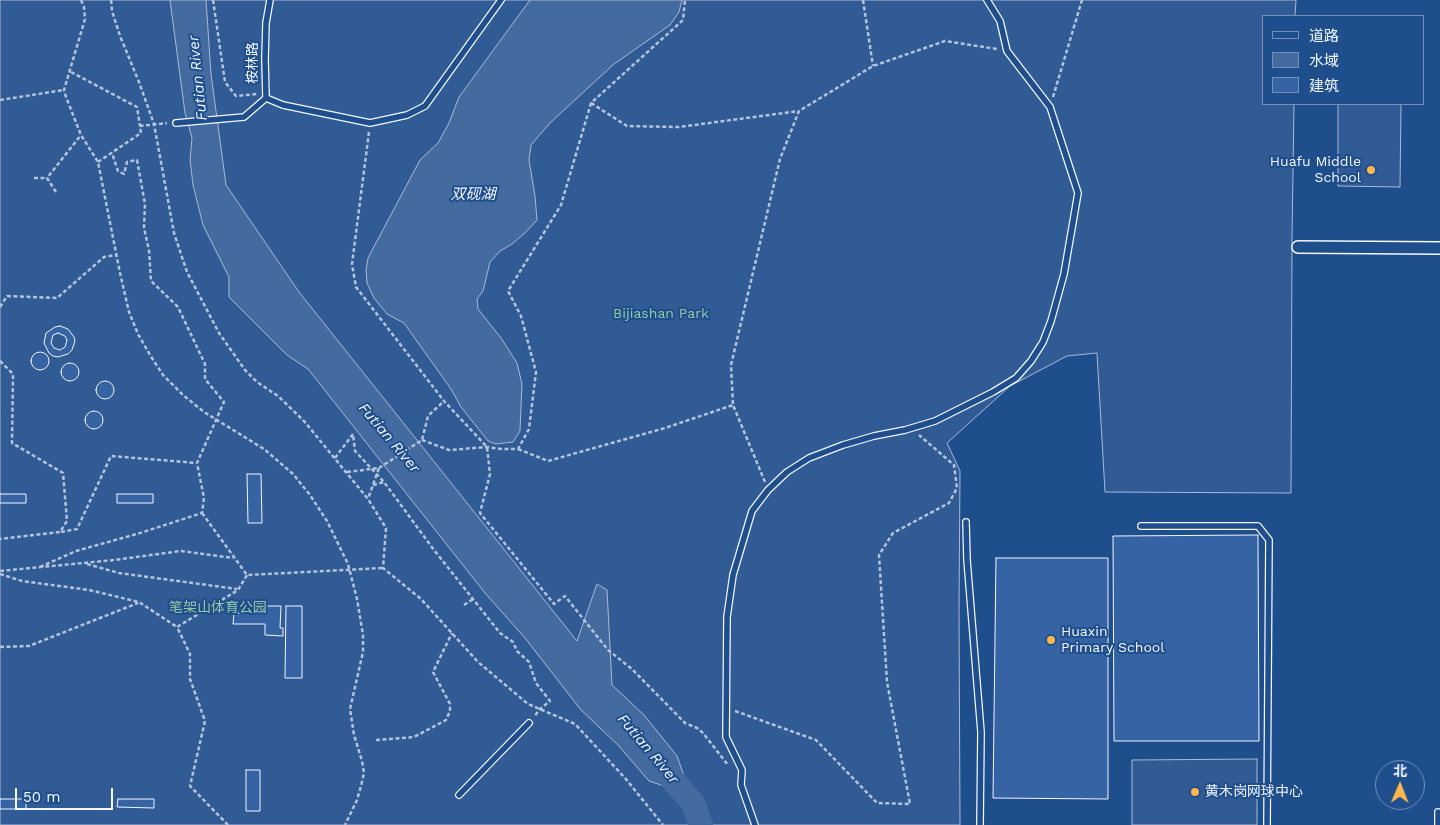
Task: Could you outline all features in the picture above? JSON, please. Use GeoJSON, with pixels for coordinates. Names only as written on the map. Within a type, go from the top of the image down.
{"type":"FeatureCollection","features":[{"type":"Feature","properties":{"kind":"street"},"geometry":{"type":"LineString","coordinates":[[1298,247],[1440,248]]}},
{"type":"Feature","properties":{"kind":"lane","name":"桉林路"},"geometry":{"type":"LineString","coordinates":[[176,123],[244,117],[266,96],[266,23],[270,0]]}},
{"type":"Feature","properties":{"kind":"lane"},"geometry":{"type":"LineString","coordinates":[[266,96],[283,105],[370,124],[407,116],[425,106],[501,0]]}},
{"type":"Feature","properties":{"kind":"lane"},"geometry":{"type":"LineString","coordinates":[[755,825],[741,785],[742,770],[726,737],[726,617],[733,575],[752,511],[768,490],[787,472],[809,458],[843,445],[935,421],[993,392],[1016,378],[1031,362],[1043,342],[1051,321],[1064,274],[1078,193],[1050,108],[1007,51],[1000,21],[987,0]]}},
{"type":"Feature","properties":{"kind":"lane"},"geometry":{"type":"LineString","coordinates":[[966,522],[967,560],[981,732],[980,825]]}},
{"type":"Feature","properties":{"kind":"lane"},"geometry":{"type":"LineString","coordinates":[[1141,526],[1258,526],[1269,540],[1266,825]]}},
{"type":"Feature","properties":{"kind":"lane"},"geometry":{"type":"LineString","coordinates":[[459,795],[529,723]]}},
{"type":"Feature","properties":{"kind":"lane"},"geometry":{"type":"LineString","coordinates":[[1438,812],[1438,825]]}},
{"type":"Feature","properties":{"kind":"path"},"geometry":{"type":"LineString","coordinates":[[81,0],[86,14],[85,20],[64,90],[81,135],[98,162],[123,288],[133,324],[150,355],[173,386],[198,408],[259,446],[297,479],[327,521],[349,570],[357,598],[364,642],[350,709],[352,728],[364,773],[357,800],[345,825]]}},
{"type":"Feature","properties":{"kind":"path"},"geometry":{"type":"LineString","coordinates":[[111,0],[112,11],[120,36],[154,124],[174,234],[187,272],[219,333],[245,370],[257,382],[278,396],[304,421],[368,499],[386,528],[384,568]]}},
{"type":"Feature","properties":{"kind":"path"},"geometry":{"type":"LineString","coordinates":[[213,0],[225,82],[236,96],[266,96]]}},
{"type":"Feature","properties":{"kind":"path"},"geometry":{"type":"LineString","coordinates":[[518,449],[529,429],[536,372],[521,316],[508,291],[561,205],[592,103],[683,20],[686,0]]}},
{"type":"Feature","properties":{"kind":"path"},"geometry":{"type":"LineString","coordinates":[[863,0],[872,66]]}},
{"type":"Feature","properties":{"kind":"path"},"geometry":{"type":"LineString","coordinates":[[1050,108],[1082,0]]}},
{"type":"Feature","properties":{"kind":"path"},"geometry":{"type":"LineString","coordinates":[[592,103],[627,126],[679,127],[799,111],[872,66],[946,41],[1007,51]]}},
{"type":"Feature","properties":{"kind":"path"},"geometry":{"type":"LineString","coordinates":[[70,72],[136,107],[141,133],[98,162]]}},
{"type":"Feature","properties":{"kind":"path"},"geometry":{"type":"LineString","coordinates":[[0,100],[64,90]]}},
{"type":"Feature","properties":{"kind":"path"},"geometry":{"type":"LineString","coordinates":[[768,490],[733,405],[731,365],[780,159],[799,111]]}},
{"type":"Feature","properties":{"kind":"path"},"geometry":{"type":"LineString","coordinates":[[140,126],[176,123]]}},
{"type":"Feature","properties":{"kind":"path"},"geometry":{"type":"LineString","coordinates":[[370,124],[352,264],[356,287],[444,401],[487,447],[490,474],[480,513],[554,604],[565,596],[608,650],[632,669],[685,723],[703,733],[741,785]]}},
{"type":"Feature","properties":{"kind":"path"},"geometry":{"type":"LineString","coordinates":[[47,178],[81,135]]}},
{"type":"Feature","properties":{"kind":"path"},"geometry":{"type":"LineString","coordinates":[[112,153],[118,171],[124,174],[127,162],[137,160],[145,204],[144,228],[149,250],[151,281],[178,307],[205,364],[205,378],[224,402],[197,463],[204,498],[202,513],[247,575]]}},
{"type":"Feature","properties":{"kind":"path"},"geometry":{"type":"LineString","coordinates":[[34,178],[47,178]]}},
{"type":"Feature","properties":{"kind":"path"},"geometry":{"type":"LineString","coordinates":[[47,178],[56,192]]}},
{"type":"Feature","properties":{"kind":"path"},"geometry":{"type":"LineString","coordinates":[[0,306],[7,296],[57,298],[104,258],[116,255]]}},
{"type":"Feature","properties":{"kind":"path"},"geometry":{"type":"LineString","coordinates":[[0,361],[13,374],[12,443],[63,473],[67,522],[60,532]]}},
{"type":"Feature","properties":{"kind":"path"},"geometry":{"type":"LineString","coordinates":[[347,472],[379,468],[422,440],[428,416],[444,401]]}},
{"type":"Feature","properties":{"kind":"path"},"geometry":{"type":"LineString","coordinates":[[422,440],[449,450],[487,447],[501,450],[518,449],[548,461],[665,428],[733,405]]}},
{"type":"Feature","properties":{"kind":"path"},"geometry":{"type":"LineString","coordinates":[[727,708],[816,740],[877,803],[910,804],[887,682],[879,556],[893,533],[949,503],[957,488],[954,465],[912,428]]}},
{"type":"Feature","properties":{"kind":"path"},"geometry":{"type":"LineString","coordinates":[[335,458],[353,434],[355,451],[384,482],[434,550],[500,633],[513,642],[517,651],[529,662],[536,683],[550,701],[540,709],[529,723]]}},
{"type":"Feature","properties":{"kind":"path"},"geometry":{"type":"LineString","coordinates":[[0,539],[78,528],[111,456],[197,463]]}},
{"type":"Feature","properties":{"kind":"path"},"geometry":{"type":"LineString","coordinates":[[368,499],[379,468]]}},
{"type":"Feature","properties":{"kind":"path"},"geometry":{"type":"LineString","coordinates":[[373,485],[384,482]]}},
{"type":"Feature","properties":{"kind":"path"},"geometry":{"type":"LineString","coordinates":[[40,567],[76,551],[202,513]]}},
{"type":"Feature","properties":{"kind":"path"},"geometry":{"type":"LineString","coordinates":[[0,573],[181,551],[233,558]]}},
{"type":"Feature","properties":{"kind":"path"},"geometry":{"type":"LineString","coordinates":[[84,563],[119,573],[238,590]]}},
{"type":"Feature","properties":{"kind":"path"},"geometry":{"type":"LineString","coordinates":[[247,575],[384,568],[421,599],[478,662],[528,704],[575,724],[625,778],[663,825]]}},
{"type":"Feature","properties":{"kind":"path"},"geometry":{"type":"LineString","coordinates":[[0,573],[22,581],[89,590],[139,602],[177,627],[190,654],[190,679],[205,721],[190,786],[228,825]]}},
{"type":"Feature","properties":{"kind":"path"},"geometry":{"type":"LineString","coordinates":[[177,627],[238,590],[247,575]]}},
{"type":"Feature","properties":{"kind":"path"},"geometry":{"type":"LineString","coordinates":[[464,605],[473,599]]}},
{"type":"Feature","properties":{"kind":"path"},"geometry":{"type":"LineString","coordinates":[[0,647],[29,646],[139,602]]}},
{"type":"Feature","properties":{"kind":"path"},"geometry":{"type":"LineString","coordinates":[[376,740],[414,737],[446,720],[450,712],[450,704],[433,672],[452,633]]}},
{"type":"Feature","properties":{"kind":"shaded area","name":"Bijiashan Park"},"geometry":{"type":"Polygon","coordinates":[[[0,0],[1296,0],[1295,15],[1262,15],[1262,105],[1294,105],[1291,493],[1105,492],[1097,353],[1067,356],[1010,386],[947,443],[960,471],[960,825],[0,825],[0,0]]]}},
{"type":"Feature","properties":{"kind":"shaded area"},"geometry":{"type":"Polygon","coordinates":[[[1338,105],[1401,105],[1400,187],[1338,186],[1338,105]]]}},
{"type":"Feature","properties":{"kind":"shaded area","name":"黄木岗网球中心"},"geometry":{"type":"Polygon","coordinates":[[[1257,759],[1257,825],[1132,825],[1132,760],[1257,759]]]}},
{"type":"Feature","properties":{"kind":"water"},"geometry":{"type":"Polygon","coordinates":[[[170,0],[206,0],[211,74],[226,185],[299,292],[577,641],[597,584],[607,590],[612,685],[644,715],[677,756],[684,776],[670,788],[649,781],[618,745],[581,710],[525,638],[485,593],[308,369],[287,355],[229,297],[229,277],[203,225],[193,185],[190,160],[192,138],[185,113],[170,0]]]}},
{"type":"Feature","properties":{"kind":"water","name":"双砚湖"},"geometry":{"type":"Polygon","coordinates":[[[530,0],[682,0],[679,12],[670,25],[614,64],[550,123],[531,145],[529,160],[537,220],[526,232],[500,251],[490,262],[483,291],[477,299],[478,309],[501,338],[517,363],[522,384],[520,431],[513,442],[496,444],[488,441],[461,407],[451,389],[404,323],[387,314],[374,298],[367,283],[366,270],[368,258],[420,160],[438,143],[449,123],[459,97],[530,0]]]}},
{"type":"Feature","properties":{"kind":"building"},"geometry":{"type":"Polygon","coordinates":[[[60,326],[68,329],[75,341],[72,350],[68,354],[58,357],[49,353],[44,343],[46,333],[60,326]],[[58,333],[53,335],[51,343],[54,348],[60,350],[65,347],[67,340],[65,336],[58,333]]]}},
{"type":"Feature","properties":{"kind":"building"},"geometry":{"type":"Polygon","coordinates":[[[36,352],[44,352],[49,357],[47,368],[36,370],[31,365],[31,357],[36,352]]]}},
{"type":"Feature","properties":{"kind":"building"},"geometry":{"type":"Polygon","coordinates":[[[66,363],[74,363],[79,368],[77,379],[66,381],[61,376],[61,368],[66,363]]]}},
{"type":"Feature","properties":{"kind":"building"},"geometry":{"type":"Polygon","coordinates":[[[101,381],[109,381],[114,386],[112,397],[101,399],[96,394],[96,386],[101,381]]]}},
{"type":"Feature","properties":{"kind":"building"},"geometry":{"type":"Polygon","coordinates":[[[90,411],[98,411],[103,416],[101,427],[90,429],[85,424],[85,416],[90,411]]]}},
{"type":"Feature","properties":{"kind":"building"},"geometry":{"type":"Polygon","coordinates":[[[247,474],[261,474],[262,523],[248,523],[247,474]]]}},
{"type":"Feature","properties":{"kind":"building"},"geometry":{"type":"Polygon","coordinates":[[[0,494],[26,494],[26,503],[0,503],[0,494]]]}},
{"type":"Feature","properties":{"kind":"building"},"geometry":{"type":"Polygon","coordinates":[[[117,494],[153,494],[153,503],[117,503],[117,494]]]}},
{"type":"Feature","properties":{"kind":"building"},"geometry":{"type":"Polygon","coordinates":[[[1258,535],[1259,741],[1114,741],[1113,536],[1258,535]]]}},
{"type":"Feature","properties":{"kind":"building","name":"Huaxin Primary School"},"geometry":{"type":"Polygon","coordinates":[[[996,558],[1108,558],[1108,799],[993,798],[996,558]]]}},
{"type":"Feature","properties":{"kind":"building"},"geometry":{"type":"Polygon","coordinates":[[[264,606],[281,606],[280,628],[283,628],[283,636],[265,635],[265,624],[233,624],[234,613],[240,613],[241,608],[264,608],[264,606]]]}},
{"type":"Feature","properties":{"kind":"building"},"geometry":{"type":"Polygon","coordinates":[[[286,606],[302,606],[302,678],[285,678],[286,606]]]}},
{"type":"Feature","properties":{"kind":"building"},"geometry":{"type":"Polygon","coordinates":[[[246,770],[260,770],[260,811],[246,811],[246,770]]]}},
{"type":"Feature","properties":{"kind":"building"},"geometry":{"type":"Polygon","coordinates":[[[0,799],[26,799],[26,809],[0,809],[0,799]]]}},
{"type":"Feature","properties":{"kind":"building"},"geometry":{"type":"Polygon","coordinates":[[[118,799],[154,799],[154,808],[117,807],[118,799]]]}},
{"type":"Feature","properties":{"kind":"waterway","name":"Futian River"},"geometry":{"type":"LineString","coordinates":[[654,759],[693,803],[701,825]]}},
{"type":"Feature","properties":{"kind":"place","name":"Huafu Middle School"},"geometry":{"type":"Point","coordinates":[1371,170]}},
{"type":"Feature","properties":{"kind":"place","name":"Huaxin Primary School"},"geometry":{"type":"Point","coordinates":[1051,640]}},
{"type":"Feature","properties":{"kind":"place","name":"黄木岗网球中心"},"geometry":{"type":"Point","coordinates":[1195,792]}},
{"type":"Feature","properties":{"kind":"park label","name":"笔架山体育公园"},"geometry":{"type":"Point","coordinates":[218,608]}}]}
